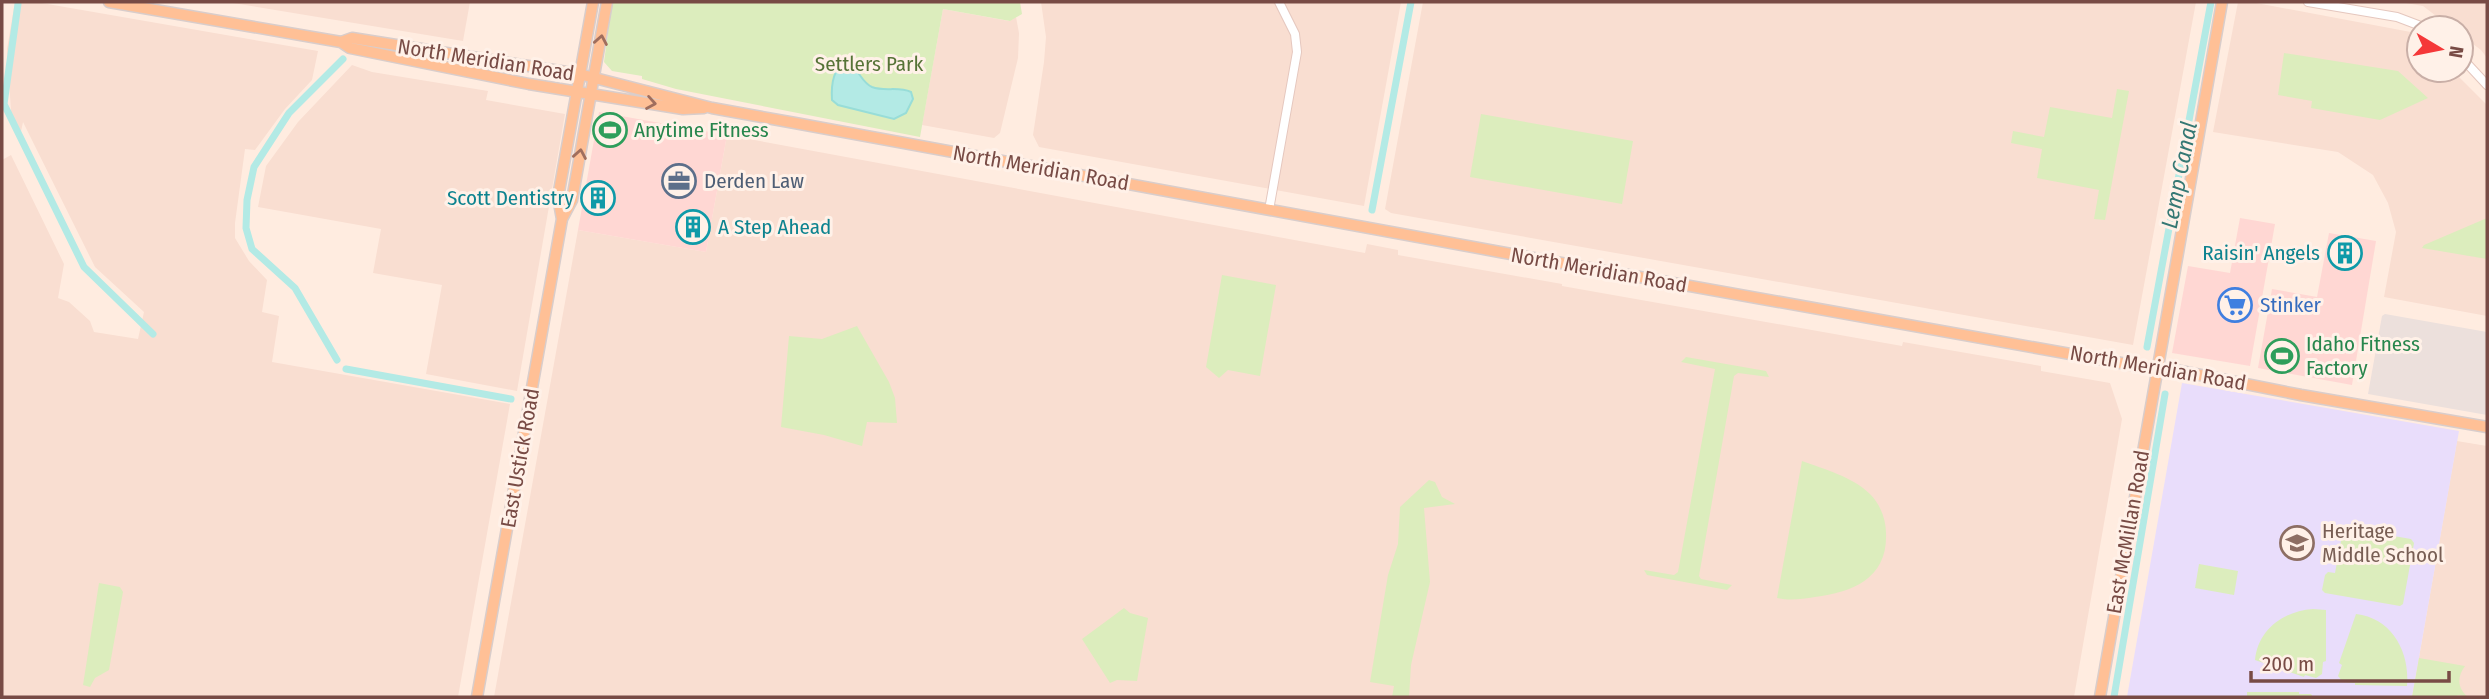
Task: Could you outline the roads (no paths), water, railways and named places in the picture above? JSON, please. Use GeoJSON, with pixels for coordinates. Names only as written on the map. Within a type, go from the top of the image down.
{"type":"FeatureCollection","features":[{"type":"Feature","properties":{"kind":"main road","name":"North Meridian Road"},"geometry":{"type":"LineString","coordinates":[[108,2],[341,42],[350,48],[382,49],[579,74],[712,108],[2487,427]]}},
{"type":"Feature","properties":{"kind":"main road","name":"East Ustick Road"},"geometry":{"type":"LineString","coordinates":[[562,219],[558,197],[593,2]]}},
{"type":"Feature","properties":{"kind":"main road","name":"East Ustick Road"},"geometry":{"type":"LineString","coordinates":[[477,697],[562,219],[572,200],[607,2]]}},
{"type":"Feature","properties":{"kind":"main road","name":"East McMillan Road"},"geometry":{"type":"LineString","coordinates":[[2100,697],[2221,2]]}},
{"type":"Feature","properties":{"kind":"main road","name":"North Meridian Road"},"geometry":{"type":"LineString","coordinates":[[382,49],[577,91],[683,109],[712,108]]}},
{"type":"Feature","properties":{"kind":"street"},"geometry":{"type":"LineString","coordinates":[[1269,210],[1297,52],[1295,34],[1279,2]]}},
{"type":"Feature","properties":{"kind":"street"},"geometry":{"type":"LineString","coordinates":[[2308,2],[2405,21]]}},
{"type":"Feature","properties":{"kind":"street"},"geometry":{"type":"LineString","coordinates":[[2475,72],[2487,85]]}},
{"type":"Feature","properties":{"kind":"water"},"geometry":{"type":"Polygon","coordinates":[[[844,62],[853,67],[872,87],[911,92],[913,99],[906,113],[894,119],[838,105],[832,100],[832,84],[837,70],[844,62]]]}},
{"type":"Feature","properties":{"kind":"waterway"},"geometry":{"type":"LineString","coordinates":[[1372,210],[1411,2]]}},
{"type":"Feature","properties":{"kind":"waterway","name":"Lemp Canal"},"geometry":{"type":"LineString","coordinates":[[2147,347],[2211,2]]}},
{"type":"Feature","properties":{"kind":"waterway"},"geometry":{"type":"LineString","coordinates":[[18,4],[4,104],[84,267],[153,334]]}},
{"type":"Feature","properties":{"kind":"waterway"},"geometry":{"type":"LineString","coordinates":[[337,360],[295,288],[252,249],[246,228],[247,200],[254,167],[289,113],[343,59]]}},
{"type":"Feature","properties":{"kind":"waterway"},"geometry":{"type":"LineString","coordinates":[[346,369],[511,399]]}},
{"type":"Feature","properties":{"kind":"waterway","name":"Lemp Canal"},"geometry":{"type":"LineString","coordinates":[[2114,697],[2165,394]]}},
{"type":"Feature","properties":{"kind":"place","name":"Anytime Fitness"},"geometry":{"type":"Point","coordinates":[610,130]}},
{"type":"Feature","properties":{"kind":"place","name":"Derden Law"},"geometry":{"type":"Point","coordinates":[679,181]}},
{"type":"Feature","properties":{"kind":"place","name":"Scott Dentistry"},"geometry":{"type":"Point","coordinates":[598,198]}},
{"type":"Feature","properties":{"kind":"place","name":"A Step Ahead"},"geometry":{"type":"Point","coordinates":[693,227]}},
{"type":"Feature","properties":{"kind":"place","name":"Raisin' Angels"},"geometry":{"type":"Point","coordinates":[2345,253]}},
{"type":"Feature","properties":{"kind":"place","name":"Stinker"},"geometry":{"type":"Point","coordinates":[2235,305]}},
{"type":"Feature","properties":{"kind":"place","name":"Idaho Fitness Factory"},"geometry":{"type":"Point","coordinates":[2282,356]}},
{"type":"Feature","properties":{"kind":"place","name":"Heritage Middle School"},"geometry":{"type":"Point","coordinates":[2297,543]}},
{"type":"Feature","properties":{"kind":"park label","name":"Settlers Park"},"geometry":{"type":"Point","coordinates":[869,64]}}]}
